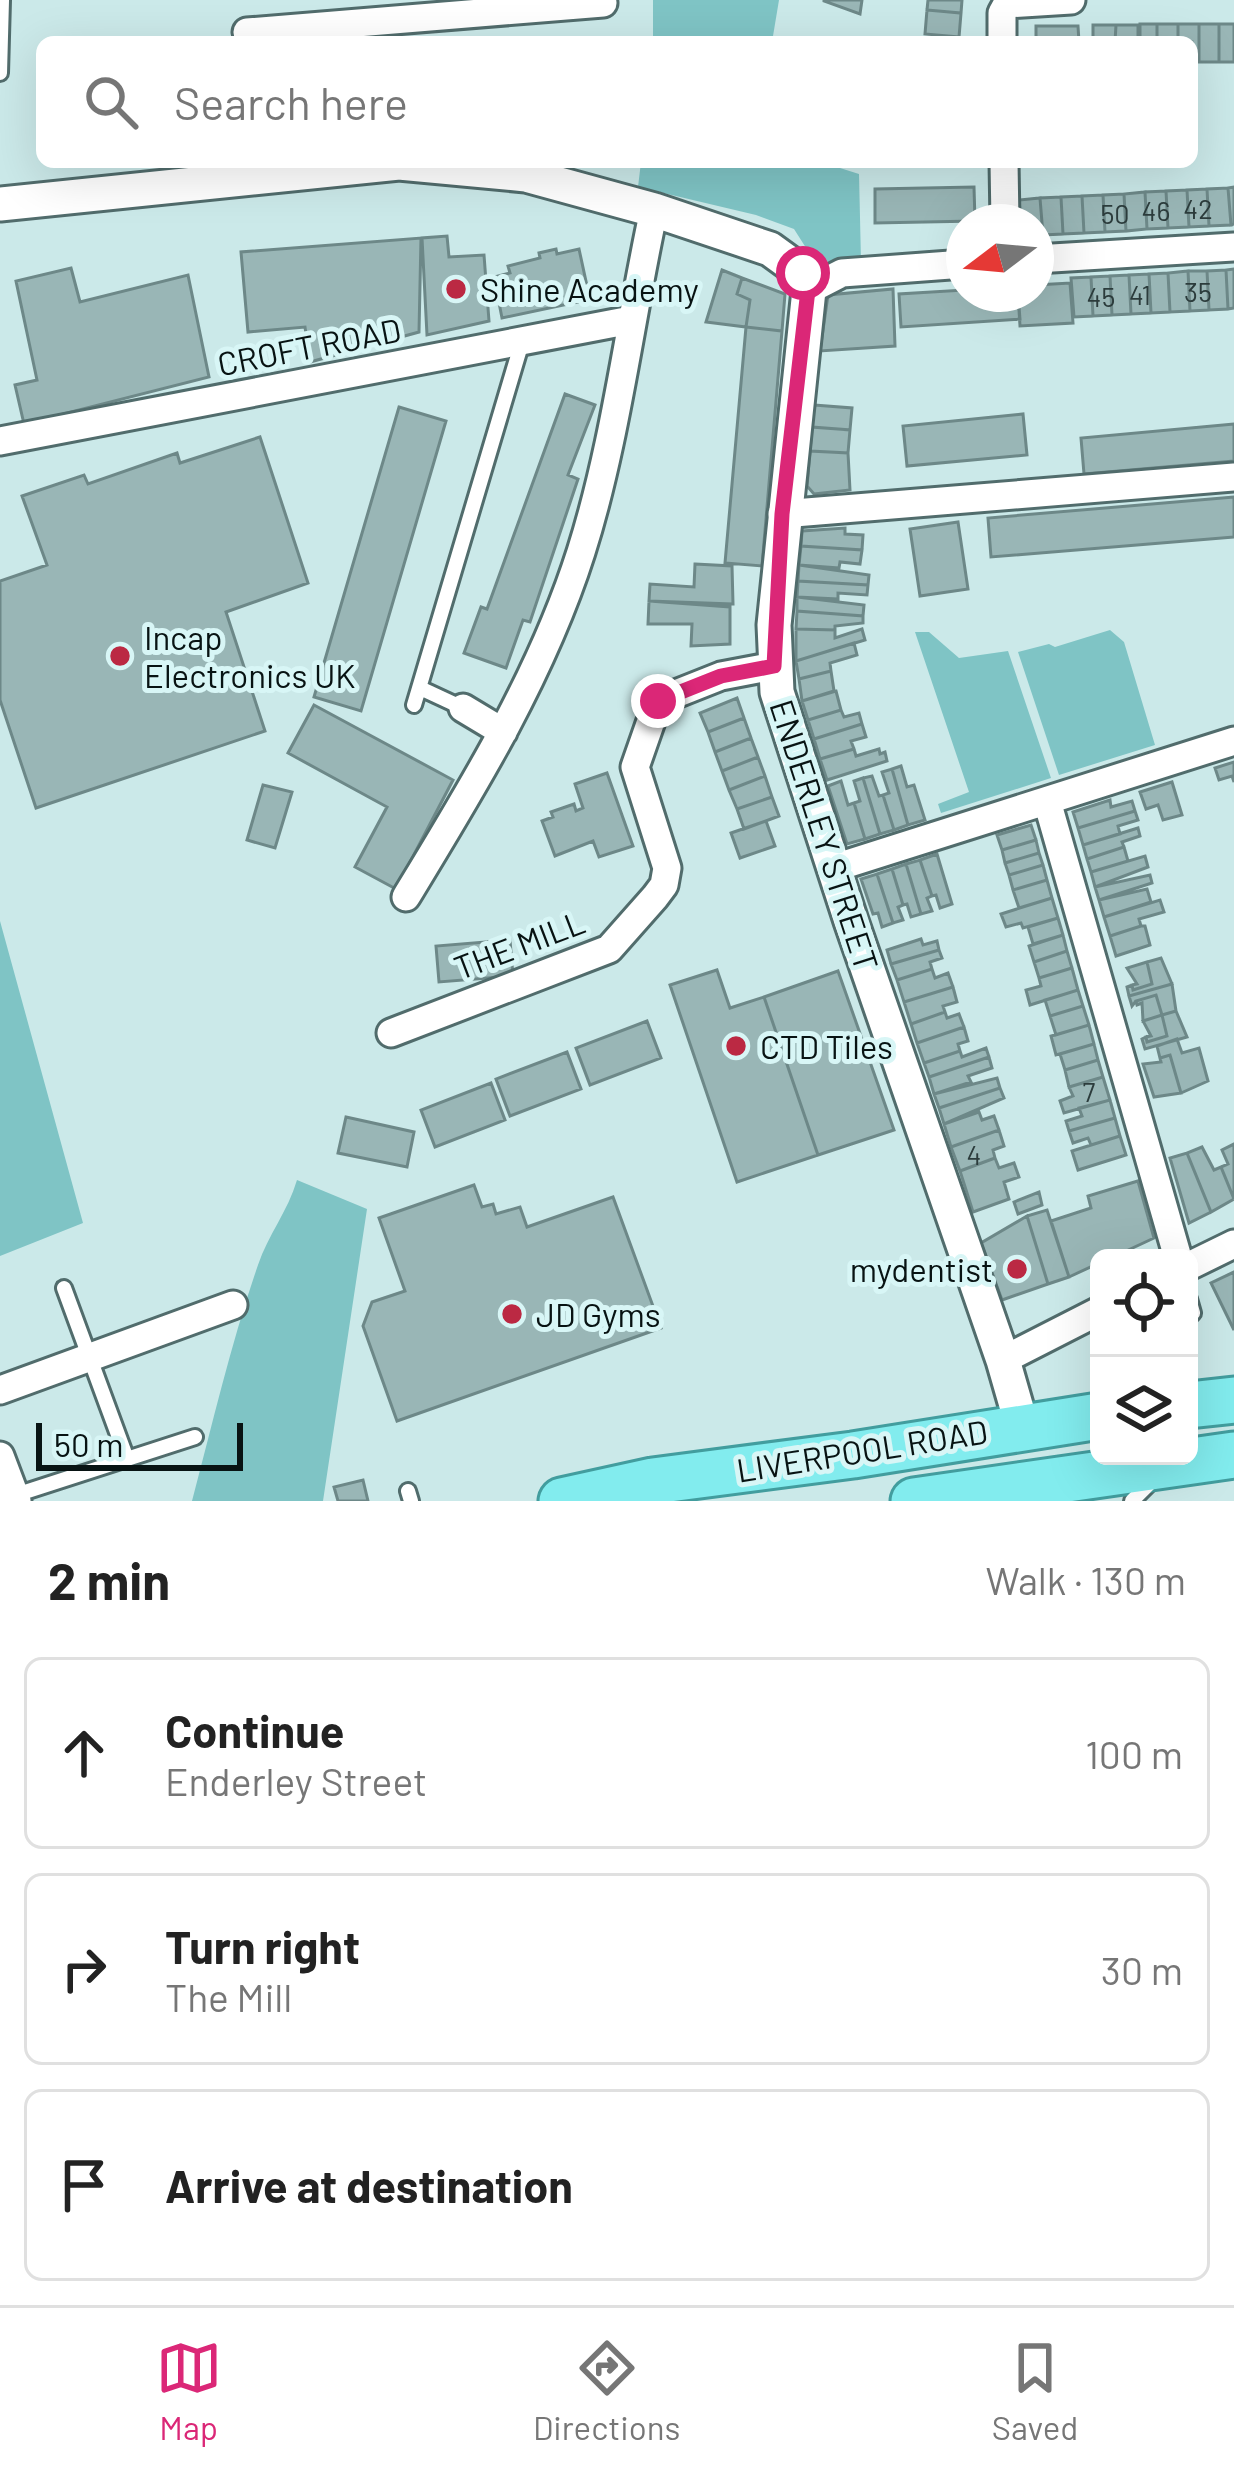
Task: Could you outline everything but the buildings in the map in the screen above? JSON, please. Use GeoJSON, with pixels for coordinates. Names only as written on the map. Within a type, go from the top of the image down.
{"type":"FeatureCollection","features":[{"type":"Feature","properties":{"kind":"highway"},"geometry":{"type":"LineString","coordinates":[[1198,1404],[1234,1400]]}},
{"type":"Feature","properties":{"kind":"highway"},"geometry":{"type":"LineString","coordinates":[[1046,1465],[1090,1424]]}},
{"type":"Feature","properties":{"kind":"highway","name":"LIVERPOOL ROAD"},"geometry":{"type":"LineString","coordinates":[[562,1501],[653,1481],[722,1486],[853,1455],[896,1464],[1015,1450],[1046,1465]]}},
{"type":"Feature","properties":{"kind":"highway"},"geometry":{"type":"LineString","coordinates":[[1198,1459],[1234,1454]]}},
{"type":"Feature","properties":{"kind":"highway"},"geometry":{"type":"LineString","coordinates":[[1046,1465],[1090,1464]]}},
{"type":"Feature","properties":{"kind":"highway","name":"LIVERPOOL ROAD"},"geometry":{"type":"LineString","coordinates":[[914,1501],[1046,1465]]}},
{"type":"Feature","properties":{"kind":"street"},"geometry":{"type":"LineString","coordinates":[[1002,36],[1007,4],[1071,0]]}},
{"type":"Feature","properties":{"kind":"street"},"geometry":{"type":"LineString","coordinates":[[247,32],[385,32],[603,3]]}},
{"type":"Feature","properties":{"kind":"street"},"geometry":{"type":"LineString","coordinates":[[0,205],[352,168]]}},
{"type":"Feature","properties":{"kind":"street"},"geometry":{"type":"LineString","coordinates":[[452,168],[526,175],[654,210],[770,249],[803,273],[808,290],[842,273],[946,265]]}},
{"type":"Feature","properties":{"kind":"street"},"geometry":{"type":"LineString","coordinates":[[1004,168],[1005,204]]}},
{"type":"Feature","properties":{"kind":"street"},"geometry":{"type":"LineString","coordinates":[[406,897],[503,732],[561,610],[608,446],[654,210]]}},
{"type":"Feature","properties":{"kind":"street"},"geometry":{"type":"LineString","coordinates":[[1054,258],[1234,247]]}},
{"type":"Feature","properties":{"kind":"street","name":"ENDERLEY STREET"},"geometry":{"type":"LineString","coordinates":[[808,290],[782,514],[774,666],[791,741],[834,868],[1003,1360],[1046,1465]]}},
{"type":"Feature","properties":{"kind":"street","name":"CROFT ROAD"},"geometry":{"type":"LineString","coordinates":[[0,441],[631,320]]}},
{"type":"Feature","properties":{"kind":"street"},"geometry":{"type":"LineString","coordinates":[[782,514],[1234,477]]}},
{"type":"Feature","properties":{"kind":"street","name":"THE MILL"},"geometry":{"type":"LineString","coordinates":[[391,1033],[415,1008],[609,950],[664,885],[667,868],[635,767],[658,701],[721,676],[774,666]]}},
{"type":"Feature","properties":{"kind":"street"},"geometry":{"type":"LineString","coordinates":[[463,707],[503,732]]}},
{"type":"Feature","properties":{"kind":"street"},"geometry":{"type":"LineString","coordinates":[[834,868],[1234,742]]}},
{"type":"Feature","properties":{"kind":"street"},"geometry":{"type":"LineString","coordinates":[[1047,801],[1175,1249]]}},
{"type":"Feature","properties":{"kind":"street"},"geometry":{"type":"LineString","coordinates":[[1198,1262],[1234,1244]]}},
{"type":"Feature","properties":{"kind":"street"},"geometry":{"type":"LineString","coordinates":[[0,1390],[233,1305]]}},
{"type":"Feature","properties":{"kind":"street"},"geometry":{"type":"LineString","coordinates":[[1003,1360],[1090,1316]]}},
{"type":"Feature","properties":{"kind":"street"},"geometry":{"type":"LineString","coordinates":[[0,1456],[10,1499]]}},
{"type":"Feature","properties":{"kind":"lane"},"geometry":{"type":"LineString","coordinates":[[0,73],[2,0]]}},
{"type":"Feature","properties":{"kind":"lane"},"geometry":{"type":"LineString","coordinates":[[415,705],[522,342]]}},
{"type":"Feature","properties":{"kind":"lane"},"geometry":{"type":"LineString","coordinates":[[420,688],[463,707]]}},
{"type":"Feature","properties":{"kind":"lane"},"geometry":{"type":"LineString","coordinates":[[64,1288],[127,1459]]}},
{"type":"Feature","properties":{"kind":"lane"},"geometry":{"type":"LineString","coordinates":[[10,1499],[194,1437]]}},
{"type":"Feature","properties":{"kind":"lane"},"geometry":{"type":"LineString","coordinates":[[1132,1501],[1168,1465]]}},
{"type":"Feature","properties":{"kind":"shaded area"},"geometry":{"type":"Polygon","coordinates":[[[653,0],[779,0],[773,36],[653,36],[653,0]]]}},
{"type":"Feature","properties":{"kind":"shaded area"},"geometry":{"type":"Polygon","coordinates":[[[640,168],[840,168],[859,174],[861,261],[815,262],[794,229],[756,215],[638,187],[640,168]]]}},
{"type":"Feature","properties":{"kind":"shaded area"},"geometry":{"type":"Polygon","coordinates":[[[1110,630],[1124,642],[1155,745],[1059,775],[1018,652],[1049,644],[1055,647],[1110,630]]]}},
{"type":"Feature","properties":{"kind":"shaded area"},"geometry":{"type":"Polygon","coordinates":[[[915,632],[929,632],[959,658],[1008,651],[1051,778],[941,813],[938,804],[969,792],[915,632]]]}},
{"type":"Feature","properties":{"kind":"shaded area"},"geometry":{"type":"Polygon","coordinates":[[[0,921],[83,1223],[0,1256],[0,921]]]}},
{"type":"Feature","properties":{"kind":"shaded area"},"geometry":{"type":"Polygon","coordinates":[[[297,1180],[367,1209],[323,1501],[192,1501],[248,1294],[297,1180]]]}},
{"type":"Feature","properties":{"kind":"place","name":"Shine Academy"},"geometry":{"type":"Point","coordinates":[456,289]}},
{"type":"Feature","properties":{"kind":"place","name":"Incap Electronics UK"},"geometry":{"type":"Point","coordinates":[120,656]}},
{"type":"Feature","properties":{"kind":"place","name":"CTD Tiles"},"geometry":{"type":"Point","coordinates":[736,1046]}},
{"type":"Feature","properties":{"kind":"place","name":"mydentist"},"geometry":{"type":"Point","coordinates":[1017,1269]}},
{"type":"Feature","properties":{"kind":"place","name":"JD Gyms"},"geometry":{"type":"Point","coordinates":[512,1314]}},
{"type":"Feature","properties":{"kind":"route"},"geometry":{"type":"LineString","coordinates":[[658,701],[721,676],[774,666],[782,514],[808,290],[803,273]]}}]}
